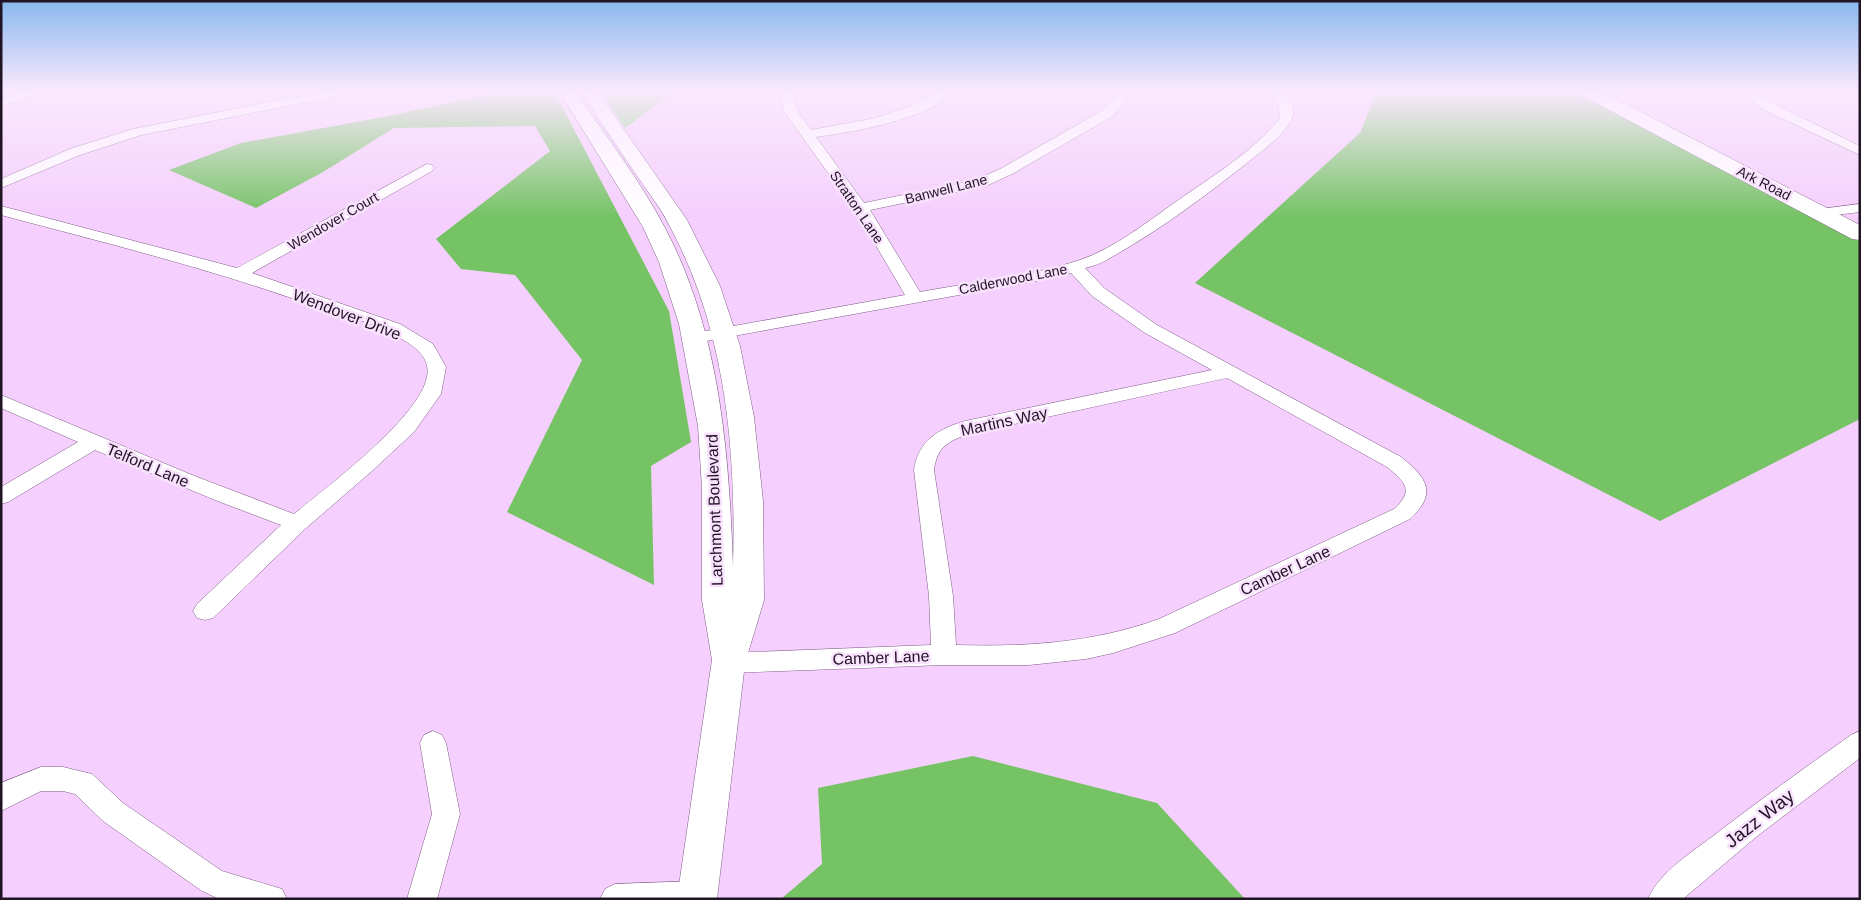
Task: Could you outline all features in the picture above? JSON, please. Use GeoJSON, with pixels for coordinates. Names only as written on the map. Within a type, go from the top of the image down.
{"type":"FeatureCollection","features":[{"type":"Feature","properties":{"kind":"street"},"geometry":{"type":"LineString","coordinates":[[1,184],[75,152],[135,133]]}},
{"type":"Feature","properties":{"kind":"street","name":"Larchmont Boulevard"},"geometry":{"type":"LineString","coordinates":[[594,133],[654,227],[677,282],[709,336]]}},
{"type":"Feature","properties":{"kind":"street","name":"Larchmont Boulevard"},"geometry":{"type":"LineString","coordinates":[[618,133],[677,220],[709,286],[711,426],[717,497],[718,600],[728,663],[698,898]]}},
{"type":"Feature","properties":{"kind":"street"},"geometry":{"type":"LineString","coordinates":[[806,135],[817,133]]}},
{"type":"Feature","properties":{"kind":"street","name":"Banwell Lane"},"geometry":{"type":"LineString","coordinates":[[859,208],[967,187],[994,177],[1072,133]]}},
{"type":"Feature","properties":{"kind":"street","name":"Calderwood Lane"},"geometry":{"type":"LineString","coordinates":[[709,336],[1052,273],[1074,267],[1101,257],[1126,243],[1253,152],[1276,133]]}},
{"type":"Feature","properties":{"kind":"street","name":"Ark Road"},"geometry":{"type":"LineString","coordinates":[[1667,133],[1860,234]]}},
{"type":"Feature","properties":{"kind":"street"},"geometry":{"type":"LineString","coordinates":[[1822,133],[1860,152]]}},
{"type":"Feature","properties":{"kind":"street","name":"Stratton Lane"},"geometry":{"type":"LineString","coordinates":[[806,135],[859,208],[916,298]]}},
{"type":"Feature","properties":{"kind":"street","name":"Wendover Court"},"geometry":{"type":"LineString","coordinates":[[239,274],[427,168]]}},
{"type":"Feature","properties":{"kind":"street"},"geometry":{"type":"LineString","coordinates":[[1820,213],[1860,208]]}},
{"type":"Feature","properties":{"kind":"street","name":"Wendover Drive"},"geometry":{"type":"LineString","coordinates":[[1,210],[239,274],[394,328],[427,348],[437,367],[432,394],[407,427],[365,466],[297,523],[205,611]]}},
{"type":"Feature","properties":{"kind":"street","name":"Camber Lane"},"geometry":{"type":"LineString","coordinates":[[728,663],[1064,652],[1144,636],[1394,518],[1413,505],[1418,495],[1415,482],[1407,472],[1394,462],[1151,329],[1098,292],[1074,267]]}},
{"type":"Feature","properties":{"kind":"street","name":"Martins Way"},"geometry":{"type":"LineString","coordinates":[[944,655],[941,596],[924,470],[928,451],[936,441],[949,433],[965,428],[1229,372]]}},
{"type":"Feature","properties":{"kind":"street","name":"Telford Lane"},"geometry":{"type":"LineString","coordinates":[[1,401],[92,442],[229,499],[297,523]]}},
{"type":"Feature","properties":{"kind":"street"},"geometry":{"type":"LineString","coordinates":[[1,497],[92,442]]}},
{"type":"Feature","properties":{"kind":"street"},"geometry":{"type":"LineString","coordinates":[[422,899],[446,814],[433,743]]}},
{"type":"Feature","properties":{"kind":"street","name":"Jazz Way"},"geometry":{"type":"LineString","coordinates":[[1663,899],[1680,880],[1703,860],[1860,743]]}},
{"type":"Feature","properties":{"kind":"street"},"geometry":{"type":"LineString","coordinates":[[1,798],[15,789],[41,779],[63,779],[82,783],[112,812],[212,881],[236,891],[272,899]]}},
{"type":"Feature","properties":{"kind":"street"},"geometry":{"type":"LineString","coordinates":[[615,899],[698,898]]}},
{"type":"Feature","properties":{"kind":"green space"},"geometry":{"type":"Polygon","coordinates":[[[296,133],[386,133],[323,172],[256,208],[169,170],[241,143],[296,133]]]}},
{"type":"Feature","properties":{"kind":"green space"},"geometry":{"type":"Polygon","coordinates":[[[539,133],[576,133],[669,311],[691,442],[651,466],[654,585],[507,512],[582,360],[515,275],[461,269],[436,239],[550,151],[539,133]]]}},
{"type":"Feature","properties":{"kind":"green space"},"geometry":{"type":"Polygon","coordinates":[[[1360,133],[1670,133],[1860,233],[1860,419],[1660,521],[1195,283],[1360,133]]]}},
{"type":"Feature","properties":{"kind":"green space"},"geometry":{"type":"Polygon","coordinates":[[[973,756],[1157,803],[1245,899],[781,899],[822,864],[818,788],[973,756]]]}}]}
